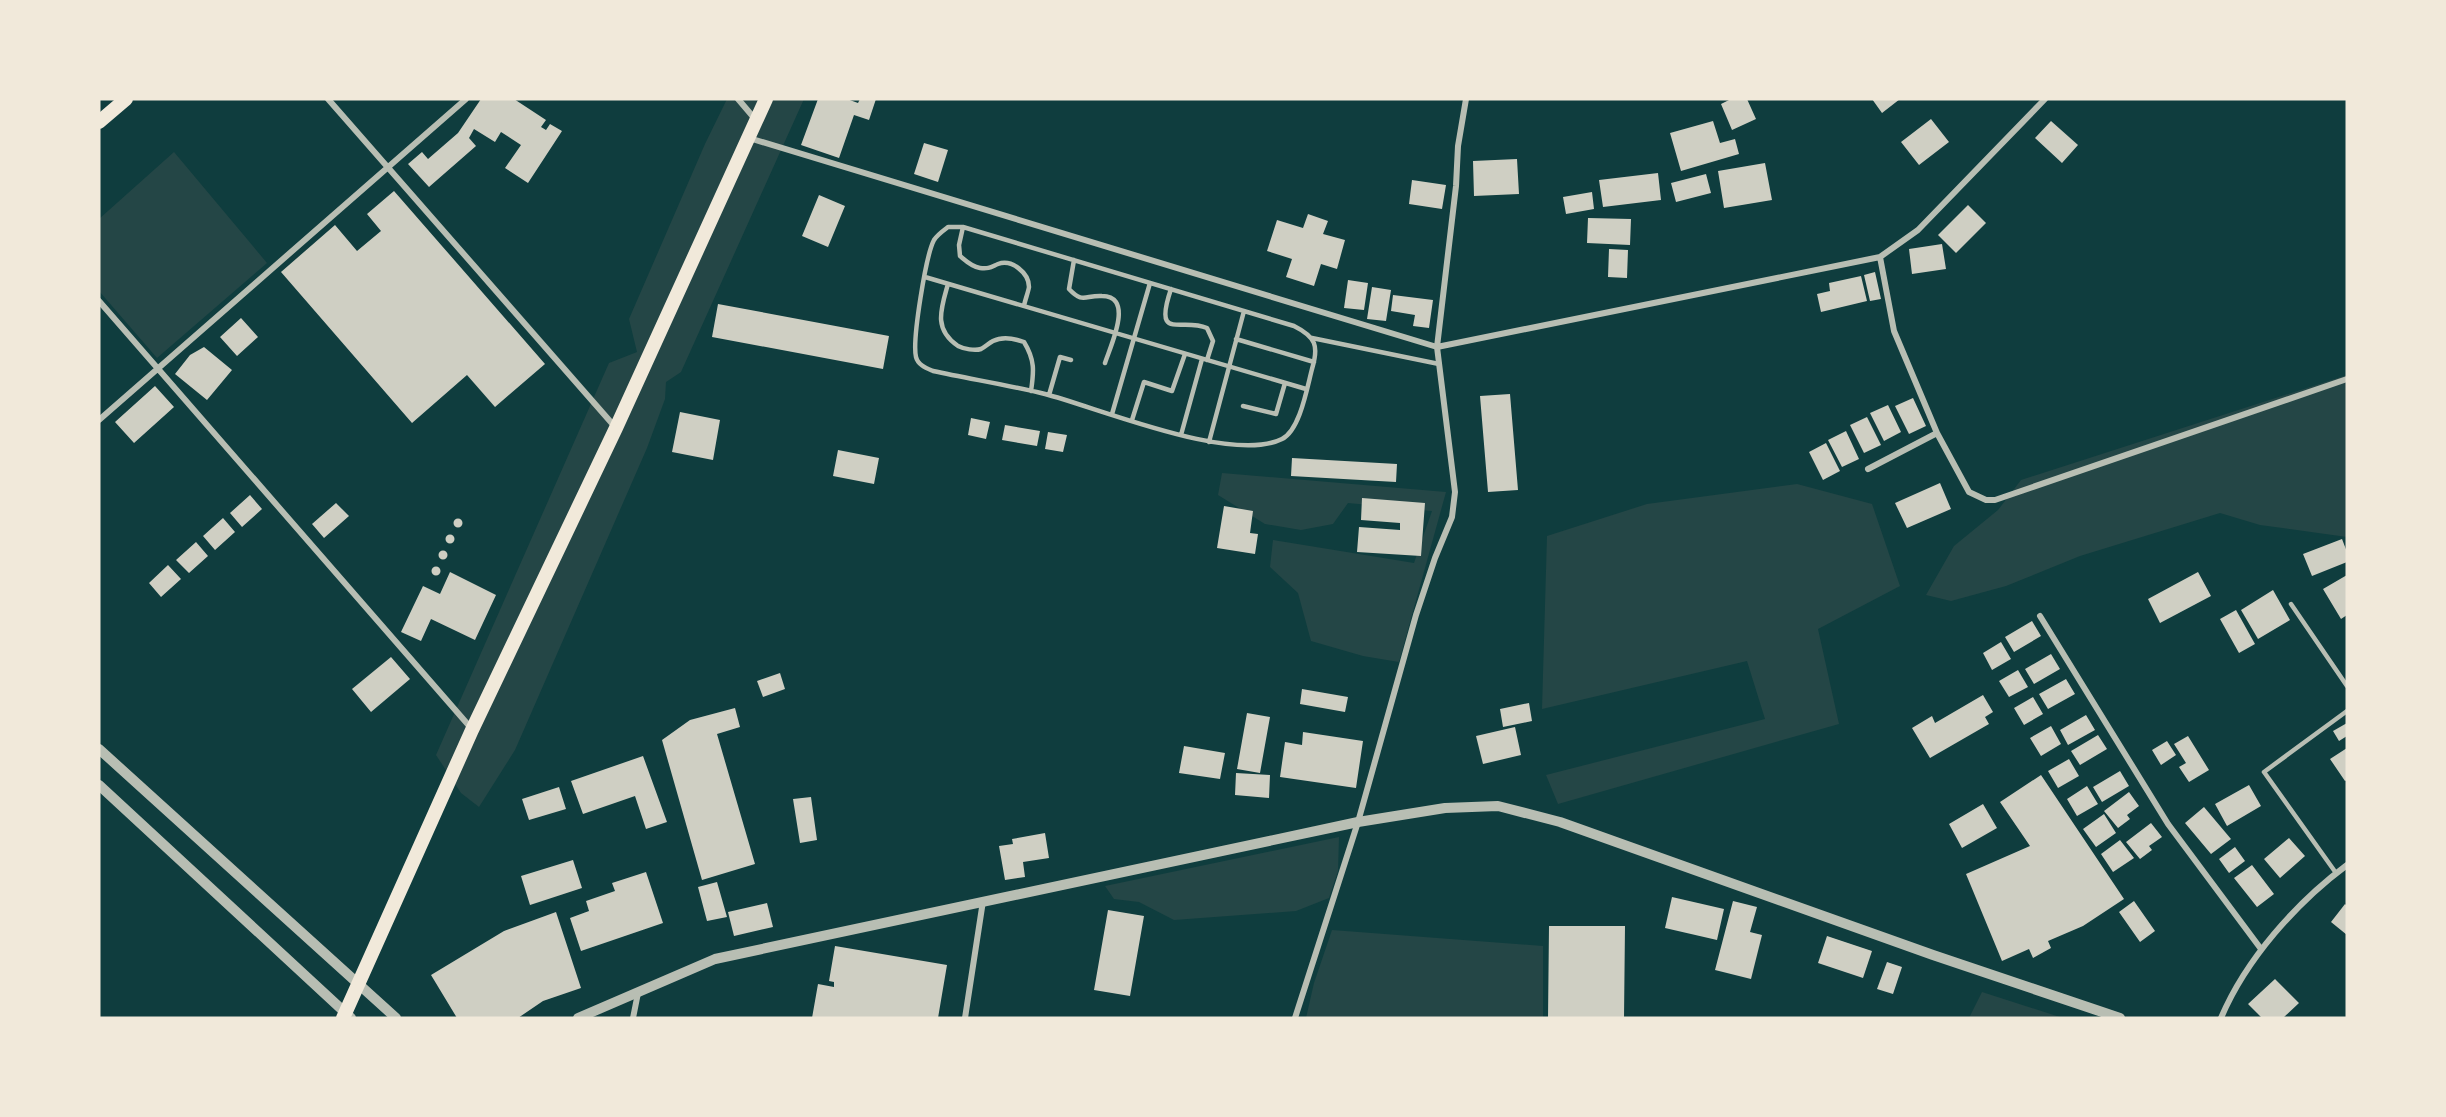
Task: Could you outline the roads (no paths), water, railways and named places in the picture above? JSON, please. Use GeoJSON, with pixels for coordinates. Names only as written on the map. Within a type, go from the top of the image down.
{"type":"FeatureCollection","features":[{"type":"Feature","properties":{"kind":"highway"},"geometry":{"type":"LineString","coordinates":[[99,122],[126,99]]}},
{"type":"Feature","properties":{"kind":"highway"},"geometry":{"type":"LineString","coordinates":[[346,1017],[358,985],[472,730],[616,428],[766,99]]}},
{"type":"Feature","properties":{"kind":"street"},"geometry":{"type":"LineString","coordinates":[[328,99],[616,428]]}},
{"type":"Feature","properties":{"kind":"street"},"geometry":{"type":"LineString","coordinates":[[99,420],[466,99]]}},
{"type":"Feature","properties":{"kind":"street"},"geometry":{"type":"LineString","coordinates":[[738,99],[756,120]]}},
{"type":"Feature","properties":{"kind":"street"},"geometry":{"type":"LineString","coordinates":[[1295,1018],[1358,822],[1416,615],[1435,558],[1452,517],[1455,492],[1437,347],[1456,186],[1458,146],[1466,99]]}},
{"type":"Feature","properties":{"kind":"street"},"geometry":{"type":"LineString","coordinates":[[748,138],[1437,347],[1880,257],[1918,230],[2045,99]]}},
{"type":"Feature","properties":{"kind":"street"},"geometry":{"type":"LineString","coordinates":[[1880,257],[1894,331],[1937,433],[1969,492],[1986,500],[1995,500],[2347,379]]}},
{"type":"Feature","properties":{"kind":"street"},"geometry":{"type":"LineString","coordinates":[[99,301],[472,730]]}},
{"type":"Feature","properties":{"kind":"street"},"geometry":{"type":"LineString","coordinates":[[1868,469],[1937,433]]}},
{"type":"Feature","properties":{"kind":"street"},"geometry":{"type":"LineString","coordinates":[[2040,616],[2168,824],[2260,949]]}},
{"type":"Feature","properties":{"kind":"street"},"geometry":{"type":"LineString","coordinates":[[99,748],[396,1018]]}},
{"type":"Feature","properties":{"kind":"street"},"geometry":{"type":"LineString","coordinates":[[99,785],[346,1017]]}},
{"type":"Feature","properties":{"kind":"street"},"geometry":{"type":"LineString","coordinates":[[578,1018],[715,959],[1358,822],[1445,808],[1498,806],[1560,822],[1933,955],[2120,1018]]}},
{"type":"Feature","properties":{"kind":"street"},"geometry":{"type":"LineString","coordinates":[[2221,1018],[2260,949],[2336,873],[2347,865]]}},
{"type":"Feature","properties":{"kind":"street"},"geometry":{"type":"LineString","coordinates":[[965,1018],[983,901]]}},
{"type":"Feature","properties":{"kind":"street"},"geometry":{"type":"LineString","coordinates":[[633,1018],[638,993]]}},
{"type":"Feature","properties":{"kind":"lane"},"geometry":{"type":"LineString","coordinates":[[1312,338],[1316,351],[1314,362],[1296,424],[1284,438],[1250,445],[1209,442],[1049,395],[923,367],[916,358],[915,339],[934,239],[948,227],[963,227],[1294,326],[1312,338],[1439,364]]}},
{"type":"Feature","properties":{"kind":"lane"},"geometry":{"type":"LineString","coordinates":[[963,227],[959,245],[960,255],[977,268],[992,269],[999,264],[1011,264],[1021,270],[1027,278],[1029,288],[1024,306]]}},
{"type":"Feature","properties":{"kind":"lane"},"geometry":{"type":"LineString","coordinates":[[1074,260],[1069,289],[1076,296],[1087,300],[1104,295],[1114,299],[1119,308],[1120,318],[1105,363]]}},
{"type":"Feature","properties":{"kind":"lane"},"geometry":{"type":"LineString","coordinates":[[925,278],[1306,389]]}},
{"type":"Feature","properties":{"kind":"lane"},"geometry":{"type":"LineString","coordinates":[[1112,414],[1150,283]]}},
{"type":"Feature","properties":{"kind":"lane"},"geometry":{"type":"LineString","coordinates":[[948,284],[942,309],[941,328],[949,340],[963,349],[980,350],[995,340],[1010,338],[1024,342],[1031,353],[1035,368],[1030,391]]}},
{"type":"Feature","properties":{"kind":"lane"},"geometry":{"type":"LineString","coordinates":[[1171,289],[1164,314],[1167,322],[1173,326],[1192,324],[1207,328],[1213,341],[1181,435]]}},
{"type":"Feature","properties":{"kind":"lane"},"geometry":{"type":"LineString","coordinates":[[1209,442],[1244,311]]}},
{"type":"Feature","properties":{"kind":"lane"},"geometry":{"type":"LineString","coordinates":[[1236,339],[1314,362]]}},
{"type":"Feature","properties":{"kind":"lane"},"geometry":{"type":"LineString","coordinates":[[1132,420],[1144,382],[1172,391],[1185,354]]}},
{"type":"Feature","properties":{"kind":"lane"},"geometry":{"type":"LineString","coordinates":[[1049,395],[1060,357],[1071,360]]}},
{"type":"Feature","properties":{"kind":"lane"},"geometry":{"type":"LineString","coordinates":[[1243,406],[1276,414],[1285,383]]}},
{"type":"Feature","properties":{"kind":"lane"},"geometry":{"type":"LineString","coordinates":[[2291,604],[2347,686]]}},
{"type":"Feature","properties":{"kind":"lane"},"geometry":{"type":"LineString","coordinates":[[2336,873],[2264,772],[2347,711]]}}]}
